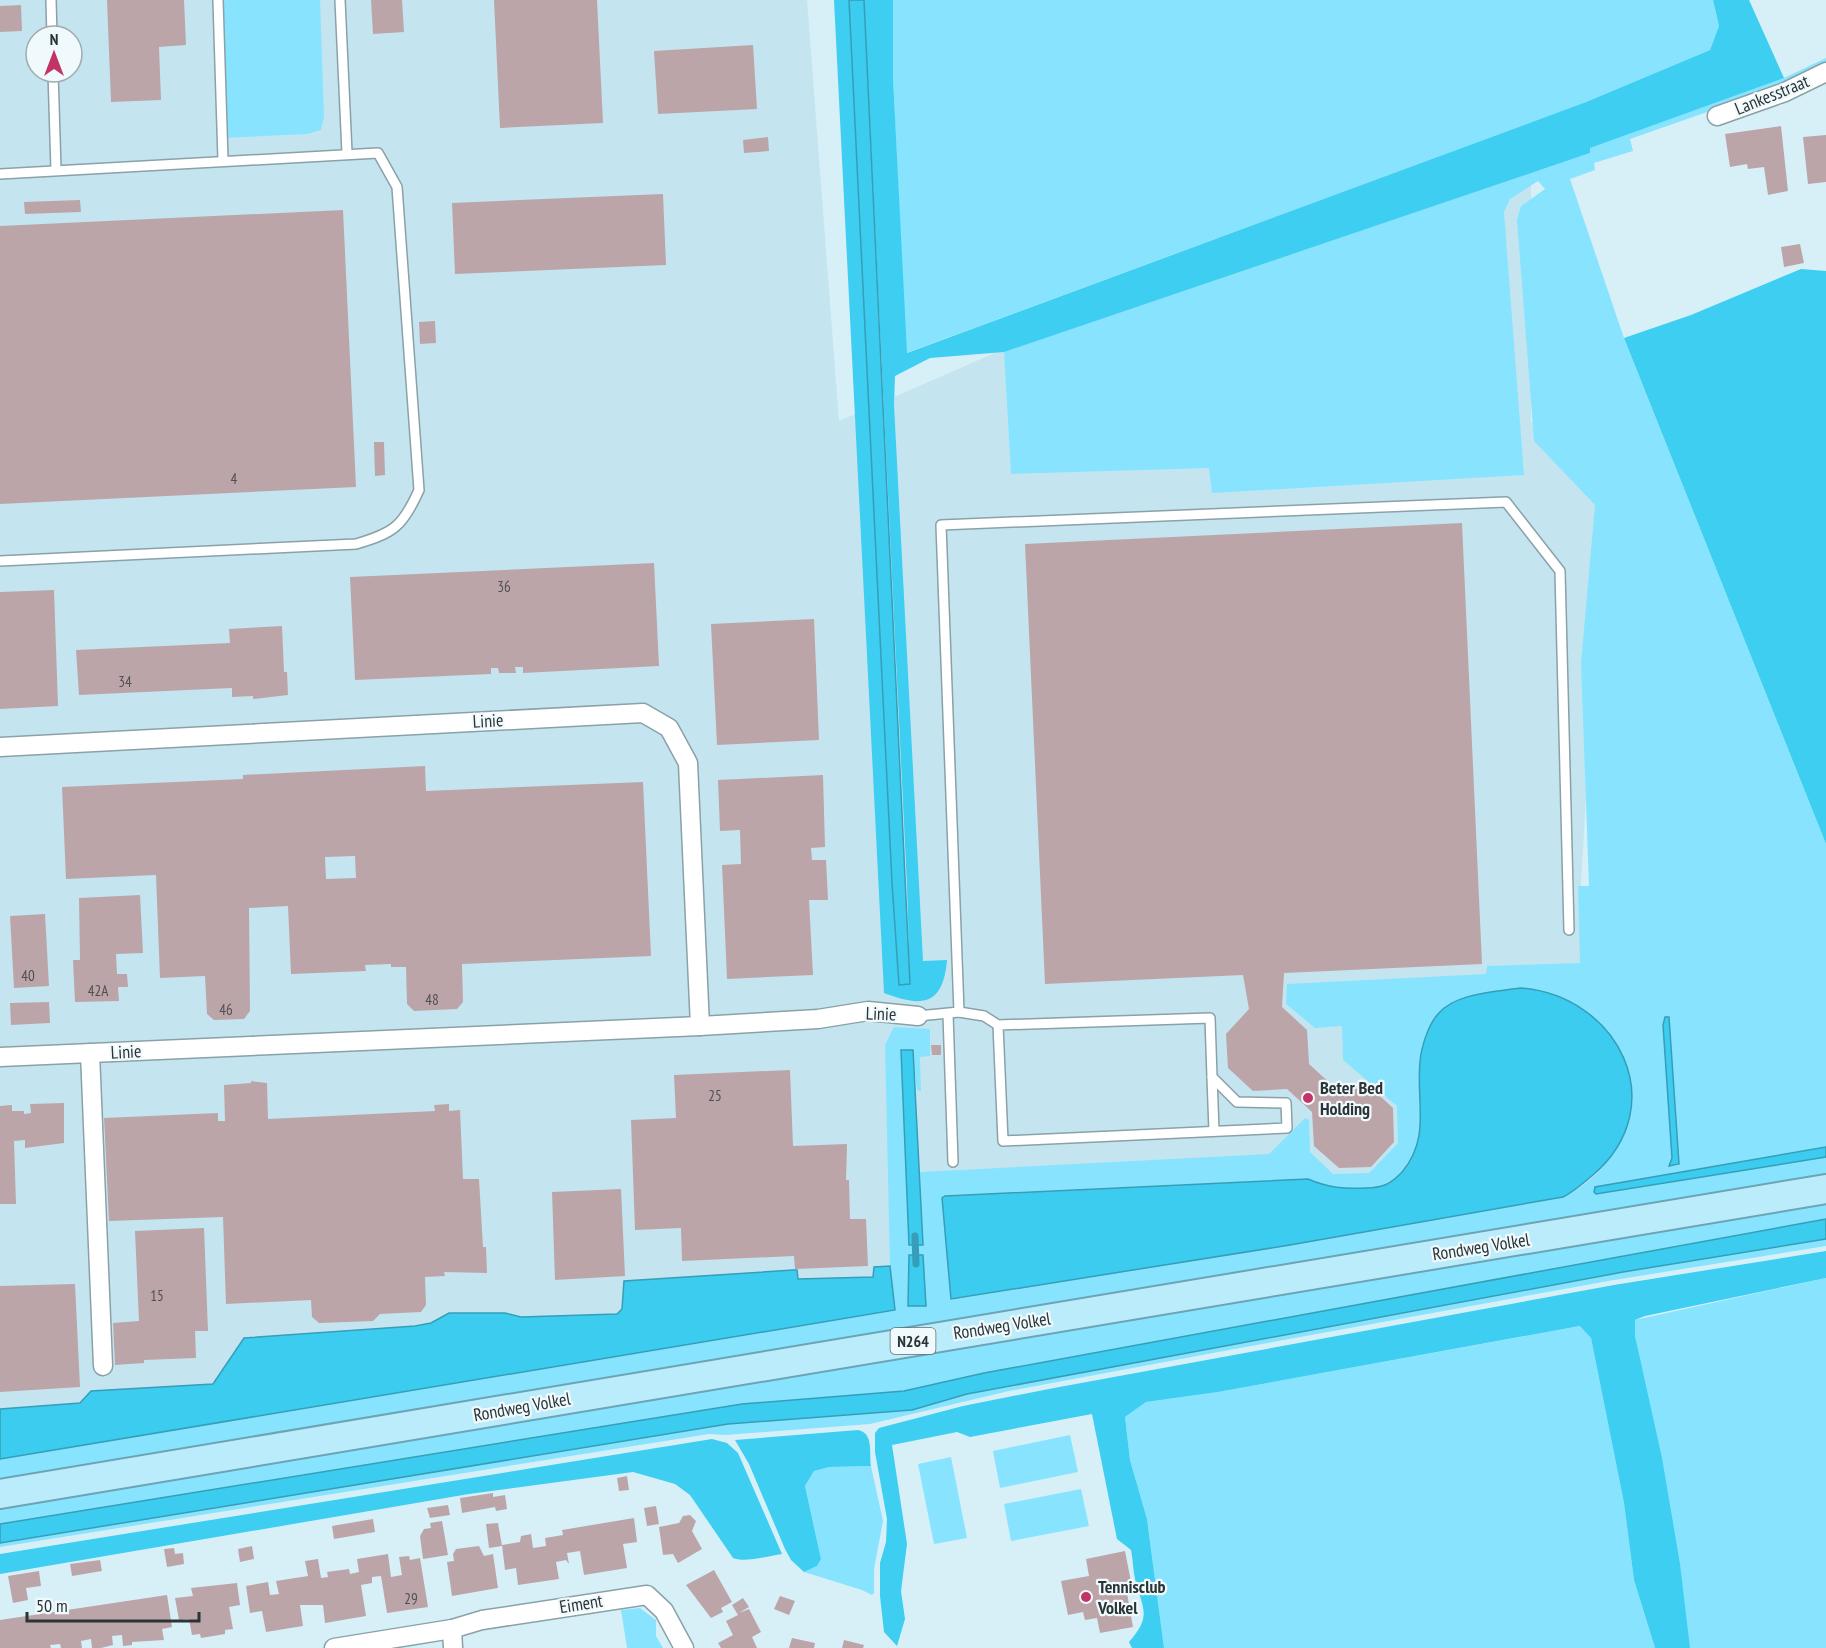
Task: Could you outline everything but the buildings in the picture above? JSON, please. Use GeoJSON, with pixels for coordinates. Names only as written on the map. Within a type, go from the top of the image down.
{"type":"FeatureCollection","features":[{"type":"Feature","properties":{"kind":"main road","name":"Rondweg Volkel"},"geometry":{"type":"LineString","coordinates":[[0,1494],[1826,1189]]}},
{"type":"Feature","properties":{"kind":"street","name":"Lankesstraat"},"geometry":{"type":"LineString","coordinates":[[1717,117],[1785,92],[1826,72]]}},
{"type":"Feature","properties":{"kind":"street","name":"Linie"},"geometry":{"type":"LineString","coordinates":[[0,747],[643,713],[669,728],[688,763],[700,1026]]}},
{"type":"Feature","properties":{"kind":"street","name":"Linie"},"geometry":{"type":"LineString","coordinates":[[0,1057],[700,1026],[818,1019],[868,1011],[918,1016]]}},
{"type":"Feature","properties":{"kind":"street","name":"Linie"},"geometry":{"type":"LineString","coordinates":[[90,1053],[103,1366]]}},
{"type":"Feature","properties":{"kind":"street","name":"Eiment"},"geometry":{"type":"LineString","coordinates":[[334,1648],[452,1629],[482,1620],[647,1595],[664,1611],[684,1648]]}},
{"type":"Feature","properties":{"kind":"street"},"geometry":{"type":"LineString","coordinates":[[452,1629],[453,1648]]}},
{"type":"Feature","properties":{"kind":"lane"},"geometry":{"type":"LineString","coordinates":[[51,0],[52,24]]}},
{"type":"Feature","properties":{"kind":"lane"},"geometry":{"type":"LineString","coordinates":[[218,0],[223,160]]}},
{"type":"Feature","properties":{"kind":"lane"},"geometry":{"type":"LineString","coordinates":[[340,0],[347,153]]}},
{"type":"Feature","properties":{"kind":"lane"},"geometry":{"type":"LineString","coordinates":[[53,84],[56,170]]}},
{"type":"Feature","properties":{"kind":"lane"},"geometry":{"type":"LineString","coordinates":[[0,174],[378,153],[397,187],[418,490],[407,517],[383,536],[356,544],[0,561]]}},
{"type":"Feature","properties":{"kind":"lane"},"geometry":{"type":"LineString","coordinates":[[959,1012],[940,525],[1506,502],[1560,571],[1569,930]]}},
{"type":"Feature","properties":{"kind":"lane"},"geometry":{"type":"LineString","coordinates":[[918,1016],[959,1012],[984,1016],[998,1025],[1210,1018],[1214,1131]]}},
{"type":"Feature","properties":{"kind":"lane"},"geometry":{"type":"LineString","coordinates":[[948,1014],[953,1162]]}},
{"type":"Feature","properties":{"kind":"lane"},"geometry":{"type":"LineString","coordinates":[[998,1025],[1003,1141],[1287,1128],[1286,1103],[1237,1102],[1212,1077]]}},
{"type":"Feature","properties":{"kind":"shaded area"},"geometry":{"type":"Polygon","coordinates":[[[0,0],[807,0],[839,421],[1102,306],[1531,153],[1531,421],[1603,498],[1579,920],[1675,1189],[0,1471],[0,0]]]}},
{"type":"Feature","properties":{"kind":"shaded area"},"geometry":{"type":"Polygon","coordinates":[[[220,0],[320,0],[324,117],[321,130],[307,134],[225,138],[220,0]]]}},
{"type":"Feature","properties":{"kind":"shaded area"},"geometry":{"type":"Polygon","coordinates":[[[834,0],[849,0],[900,985],[910,984],[907,885],[864,0],[893,0],[893,78],[907,353],[1586,102],[1710,50],[1719,26],[1713,0],[1749,0],[1784,78],[1590,148],[1590,153],[1004,352],[930,358],[895,376],[894,405],[923,961],[947,960],[941,987],[935,995],[919,1001],[897,998],[884,993],[834,0]]]}},
{"type":"Feature","properties":{"kind":"shaded area"},"geometry":{"type":"Polygon","coordinates":[[[849,0],[864,0],[910,984],[899,985],[892,883],[849,0]]]}},
{"type":"Feature","properties":{"kind":"shaded area"},"geometry":{"type":"Polygon","coordinates":[[[893,0],[1713,0],[1719,26],[1710,50],[1586,102],[906,353],[893,78],[893,0]]]}},
{"type":"Feature","properties":{"kind":"shaded area"},"geometry":{"type":"Polygon","coordinates":[[[1826,58],[1826,65],[1787,84],[1630,139],[1633,151],[1594,163],[1595,170],[1570,179],[1624,338],[1826,844],[1826,1147],[1595,1187],[1594,1192],[1596,1194],[1826,1157],[1826,1175],[0,1481],[0,1459],[894,1310],[890,1266],[885,1045],[894,1027],[930,1029],[930,1056],[920,1057],[921,1091],[917,1090],[915,1075],[901,1050],[909,1244],[913,1245],[914,1255],[909,1256],[908,1306],[926,1305],[923,1255],[918,1255],[917,1245],[923,1244],[920,1172],[1269,1154],[1305,1118],[1309,1120],[1310,1152],[1333,1174],[1369,1173],[1398,1143],[1397,1106],[1343,1060],[1342,1026],[1315,1028],[1286,1004],[1287,984],[1486,974],[1487,966],[1580,963],[1578,886],[1589,886],[1581,663],[1595,505],[1534,441],[1517,220],[1521,206],[1545,189],[1538,181],[1510,199],[1504,212],[1524,475],[1212,493],[1209,468],[1011,474],[1004,352],[1590,153],[1589,148],[1784,78],[1826,58]],[[1465,998],[1438,1014],[1420,1061],[1420,1138],[1416,1151],[1396,1178],[1377,1188],[1338,1189],[1308,1179],[948,1195],[1290,1245],[1563,1197],[1583,1185],[1599,1171],[1622,1136],[1628,1116],[1630,1095],[1621,1052],[1465,998]],[[1663,1022],[1672,1158],[1669,1166],[1679,1165],[1663,1022]]]}},
{"type":"Feature","properties":{"kind":"shaded area"},"geometry":{"type":"Polygon","coordinates":[[[1801,269],[1826,271],[1826,844],[1624,338],[1691,315],[1801,269]]]}},
{"type":"Feature","properties":{"kind":"shaded area"},"geometry":{"type":"Polygon","coordinates":[[[1520,988],[1555,995],[1584,1010],[1608,1032],[1624,1058],[1631,1087],[1630,1117],[1617,1147],[1593,1175],[1567,1195],[1290,1245],[951,1299],[942,1198],[945,1196],[1308,1179],[1330,1186],[1351,1188],[1377,1187],[1394,1180],[1411,1159],[1416,1146],[1420,1119],[1421,1056],[1434,1019],[1445,1007],[1465,998],[1520,988]]]}},
{"type":"Feature","properties":{"kind":"shaded area"},"geometry":{"type":"Polygon","coordinates":[[[1665,1017],[1669,1017],[1679,1164],[1669,1166],[1672,1158],[1663,1025],[1665,1017]]]}},
{"type":"Feature","properties":{"kind":"shaded area"},"geometry":{"type":"Polygon","coordinates":[[[901,1050],[913,1050],[923,1245],[909,1245],[901,1050]]]}},
{"type":"Feature","properties":{"kind":"shaded area"},"geometry":{"type":"Polygon","coordinates":[[[1826,1147],[1826,1157],[1596,1194],[1594,1192],[1595,1187],[1826,1147]]]}},
{"type":"Feature","properties":{"kind":"shaded area"},"geometry":{"type":"Polygon","coordinates":[[[1826,1203],[1826,1219],[984,1373],[904,1391],[742,1404],[0,1524],[0,1507],[1826,1203]]]}},
{"type":"Feature","properties":{"kind":"shaded area"},"geometry":{"type":"Polygon","coordinates":[[[1826,1219],[1826,1239],[1623,1272],[967,1394],[912,1410],[728,1424],[0,1543],[0,1524],[742,1404],[904,1391],[984,1373],[1826,1219]]]}},
{"type":"Feature","properties":{"kind":"shaded area"},"geometry":{"type":"Polygon","coordinates":[[[1826,1239],[1826,1246],[1614,1280],[1009,1391],[870,1424],[726,1435],[709,1434],[0,1547],[0,1543],[728,1424],[912,1410],[967,1394],[1623,1272],[1826,1239]]]}},
{"type":"Feature","properties":{"kind":"shaded area"},"geometry":{"type":"Polygon","coordinates":[[[1826,1251],[1826,1278],[1635,1320],[1635,1336],[1662,1458],[1680,1564],[1690,1648],[1655,1648],[1634,1580],[1624,1503],[1591,1338],[1580,1326],[1218,1392],[1146,1402],[1125,1417],[1130,1460],[1147,1519],[1164,1648],[1132,1648],[1129,1642],[1141,1625],[1144,1611],[1135,1579],[1131,1550],[1117,1539],[1092,1414],[970,1437],[957,1432],[892,1445],[907,1544],[901,1591],[905,1619],[897,1646],[884,1632],[880,1596],[880,1563],[886,1542],[887,1519],[875,1452],[875,1433],[879,1428],[963,1406],[1054,1388],[1614,1285],[1826,1251]]]}},
{"type":"Feature","properties":{"kind":"shaded area"},"geometry":{"type":"Polygon","coordinates":[[[909,1255],[923,1255],[926,1306],[908,1306],[909,1255]]]}},
{"type":"Feature","properties":{"kind":"shaded area"},"geometry":{"type":"Polygon","coordinates":[[[890,1266],[895,1310],[0,1459],[0,1409],[80,1403],[91,1391],[213,1384],[244,1338],[415,1326],[431,1323],[449,1313],[505,1313],[521,1317],[617,1314],[622,1309],[624,1281],[793,1270],[797,1270],[798,1279],[873,1277],[874,1267],[890,1266]]]}},
{"type":"Feature","properties":{"kind":"shaded area"},"geometry":{"type":"Polygon","coordinates":[[[1826,1278],[1826,1648],[1690,1648],[1635,1336],[1635,1320],[1826,1278]]]}},
{"type":"Feature","properties":{"kind":"shaded area"},"geometry":{"type":"Polygon","coordinates":[[[1581,1326],[1591,1338],[1624,1503],[1634,1580],[1655,1648],[1164,1648],[1147,1519],[1130,1460],[1125,1417],[1146,1402],[1218,1392],[1581,1326]]]}},
{"type":"Feature","properties":{"kind":"shaded area"},"geometry":{"type":"Polygon","coordinates":[[[858,1430],[869,1439],[871,1466],[829,1467],[814,1471],[805,1486],[821,1559],[817,1566],[804,1572],[791,1560],[785,1549],[749,1464],[735,1440],[858,1430]]]}},
{"type":"Feature","properties":{"kind":"shaded area"},"geometry":{"type":"Polygon","coordinates":[[[1070,1435],[1078,1472],[1000,1488],[993,1451],[1070,1435]]]}},
{"type":"Feature","properties":{"kind":"shaded area"},"geometry":{"type":"Polygon","coordinates":[[[712,1439],[727,1443],[738,1453],[782,1554],[750,1559],[733,1558],[690,1495],[675,1484],[633,1472],[469,1494],[0,1574],[0,1554],[712,1439]]]}},
{"type":"Feature","properties":{"kind":"shaded area"},"geometry":{"type":"Polygon","coordinates":[[[951,1457],[967,1538],[934,1544],[918,1464],[951,1457]]]}},
{"type":"Feature","properties":{"kind":"shaded area"},"geometry":{"type":"Polygon","coordinates":[[[871,1466],[883,1521],[874,1569],[874,1593],[872,1595],[804,1572],[817,1566],[821,1559],[805,1486],[814,1471],[829,1467],[871,1466]]]}},
{"type":"Feature","properties":{"kind":"shaded area"},"geometry":{"type":"Polygon","coordinates":[[[1081,1489],[1089,1526],[1011,1541],[1004,1504],[1081,1489]]]}},
{"type":"Feature","properties":{"kind":"shaded area"},"geometry":{"type":"Polygon","coordinates":[[[640,1608],[656,1620],[656,1636],[663,1648],[627,1648],[621,1610],[640,1608]]]}},
{"type":"Feature","properties":{"kind":"waterway"},"geometry":{"type":"LineString","coordinates":[[915,1236],[916,1264]]}},
{"type":"Feature","properties":{"kind":"place","name":"Beter Bed Holding"},"geometry":{"type":"Point","coordinates":[1308,1098]}},
{"type":"Feature","properties":{"kind":"place","name":"Tennisclub Volkel"},"geometry":{"type":"Point","coordinates":[1086,1597]}}]}
